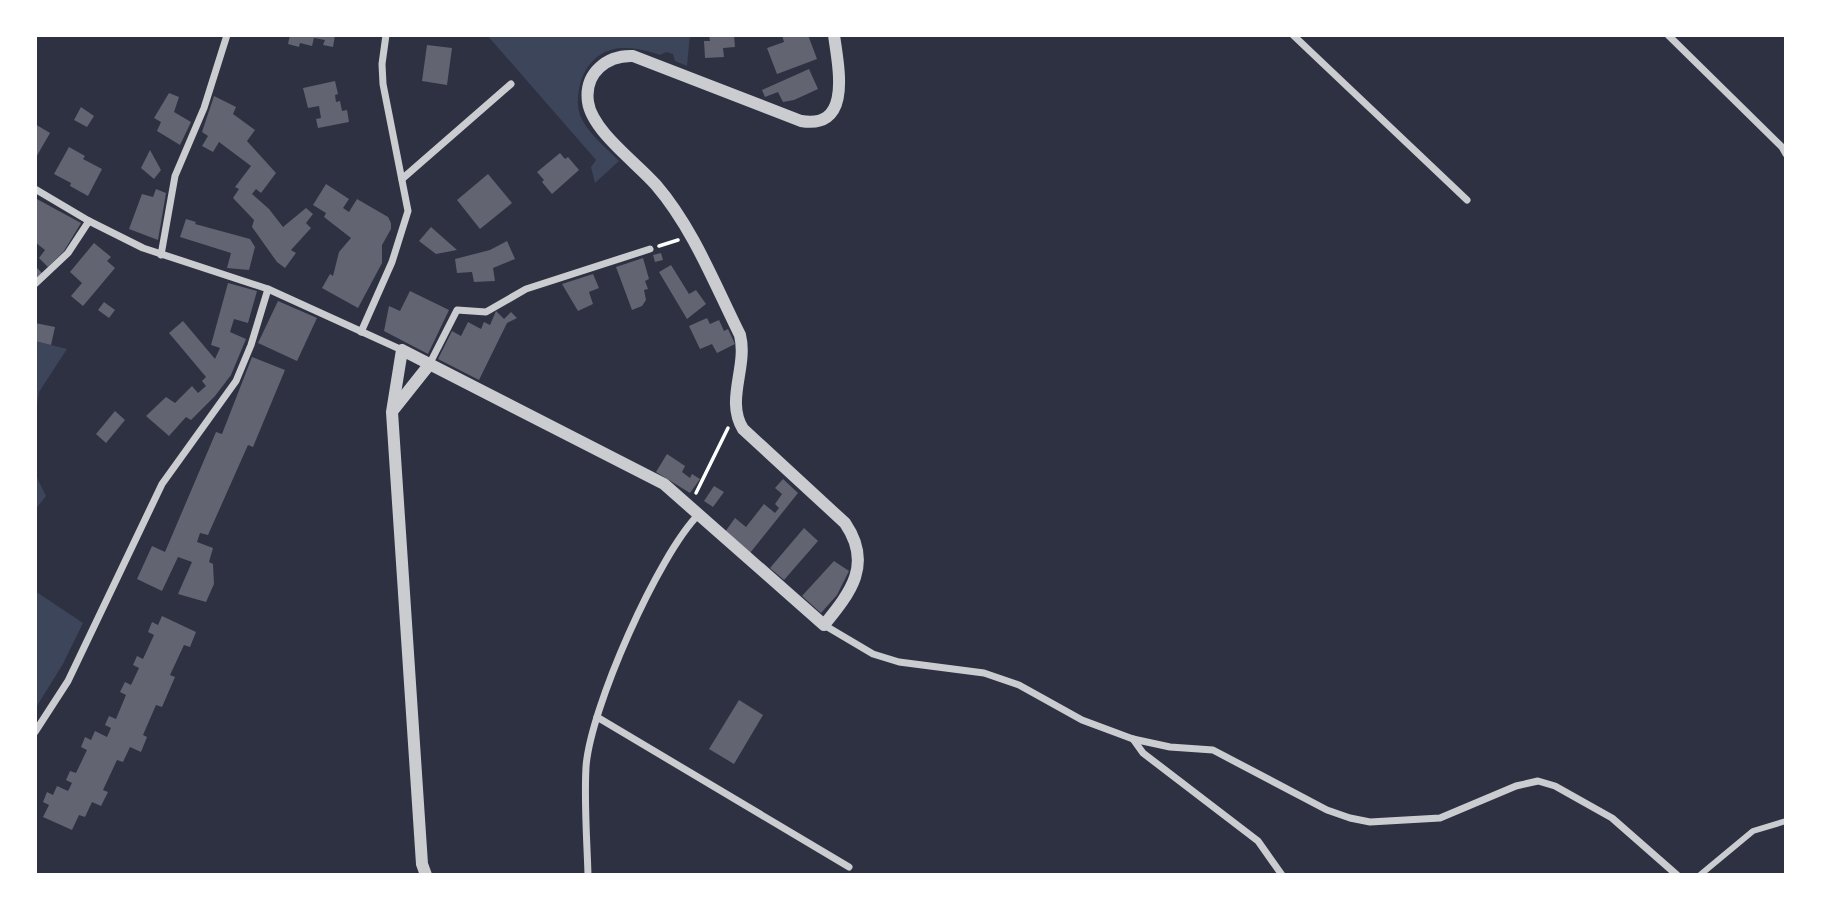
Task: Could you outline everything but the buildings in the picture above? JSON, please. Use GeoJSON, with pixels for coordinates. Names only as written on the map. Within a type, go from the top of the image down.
{"type":"FeatureCollection","features":[{"type":"Feature","properties":{"kind":"street"},"geometry":{"type":"LineString","coordinates":[[161,254],[175,176],[204,108],[227,35]]}},
{"type":"Feature","properties":{"kind":"street"},"geometry":{"type":"LineString","coordinates":[[361,332],[392,262],[408,211],[383,84],[382,64],[386,35]]}},
{"type":"Feature","properties":{"kind":"street"},"geometry":{"type":"LineString","coordinates":[[824,625],[843,603],[854,579],[859,553],[855,537],[845,523],[743,429],[736,419],[735,407],[743,354],[740,335],[691,236],[657,186],[597,124],[591,114],[588,92],[598,69],[608,60],[619,56],[633,56],[801,121],[814,123],[825,120],[838,100],[839,78],[834,35]]}},
{"type":"Feature","properties":{"kind":"street"},"geometry":{"type":"LineString","coordinates":[[1293,35],[1467,200]]}},
{"type":"Feature","properties":{"kind":"street"},"geometry":{"type":"LineString","coordinates":[[1668,35],[1786,154]]}},
{"type":"Feature","properties":{"kind":"street"},"geometry":{"type":"LineString","coordinates":[[402,178],[512,84]]}},
{"type":"Feature","properties":{"kind":"street"},"geometry":{"type":"LineString","coordinates":[[35,189],[89,221],[143,248],[268,289],[401,350],[664,484],[824,625],[873,654],[898,662],[984,673],[1019,685],[1082,720],[1133,739],[1170,747],[1213,750],[1327,810],[1370,822],[1440,818],[1516,786],[1538,781],[1555,786],[1612,818],[1677,875]]}},
{"type":"Feature","properties":{"kind":"street"},"geometry":{"type":"LineString","coordinates":[[35,284],[68,253],[89,221]]}},
{"type":"Feature","properties":{"kind":"street"},"geometry":{"type":"LineString","coordinates":[[392,412],[429,365],[457,310],[486,312],[526,289],[650,249]]}},
{"type":"Feature","properties":{"kind":"street"},"geometry":{"type":"LineString","coordinates":[[35,732],[68,681],[162,484],[206,419],[236,381],[251,345],[268,289]]}},
{"type":"Feature","properties":{"kind":"street"},"geometry":{"type":"LineString","coordinates":[[401,350],[392,412],[416,783],[422,864],[426,875]]}},
{"type":"Feature","properties":{"kind":"street"},"geometry":{"type":"LineString","coordinates":[[588,875],[586,766],[597,717],[658,573],[692,520],[694,509]]}},
{"type":"Feature","properties":{"kind":"street"},"geometry":{"type":"LineString","coordinates":[[597,717],[849,866]]}},
{"type":"Feature","properties":{"kind":"street"},"geometry":{"type":"LineString","coordinates":[[1133,739],[1143,753],[1258,841],[1282,875]]}},
{"type":"Feature","properties":{"kind":"street"},"geometry":{"type":"LineString","coordinates":[[1700,875],[1753,831],[1786,821]]}},
{"type":"Feature","properties":{"kind":"path"},"geometry":{"type":"LineString","coordinates":[[650,249],[691,236]]}},
{"type":"Feature","properties":{"kind":"path"},"geometry":{"type":"LineString","coordinates":[[694,509],[725,430],[736,419]]}},
{"type":"Feature","properties":{"kind":"shaded area"},"geometry":{"type":"Polygon","coordinates":[[[487,35],[690,35],[687,66],[675,61],[673,54],[666,52],[660,55],[626,48],[605,52],[588,66],[579,92],[580,115],[592,134],[619,161],[595,183],[591,167],[596,160],[487,35]]]}},
{"type":"Feature","properties":{"kind":"shaded area"},"geometry":{"type":"Polygon","coordinates":[[[35,341],[67,349],[39,392],[35,417],[35,341]]]}},
{"type":"Feature","properties":{"kind":"shaded area"},"geometry":{"type":"Polygon","coordinates":[[[35,474],[46,496],[35,510],[35,474]]]}},
{"type":"Feature","properties":{"kind":"shaded area"},"geometry":{"type":"Polygon","coordinates":[[[35,591],[83,623],[63,664],[35,709],[35,591]]]}}]}
